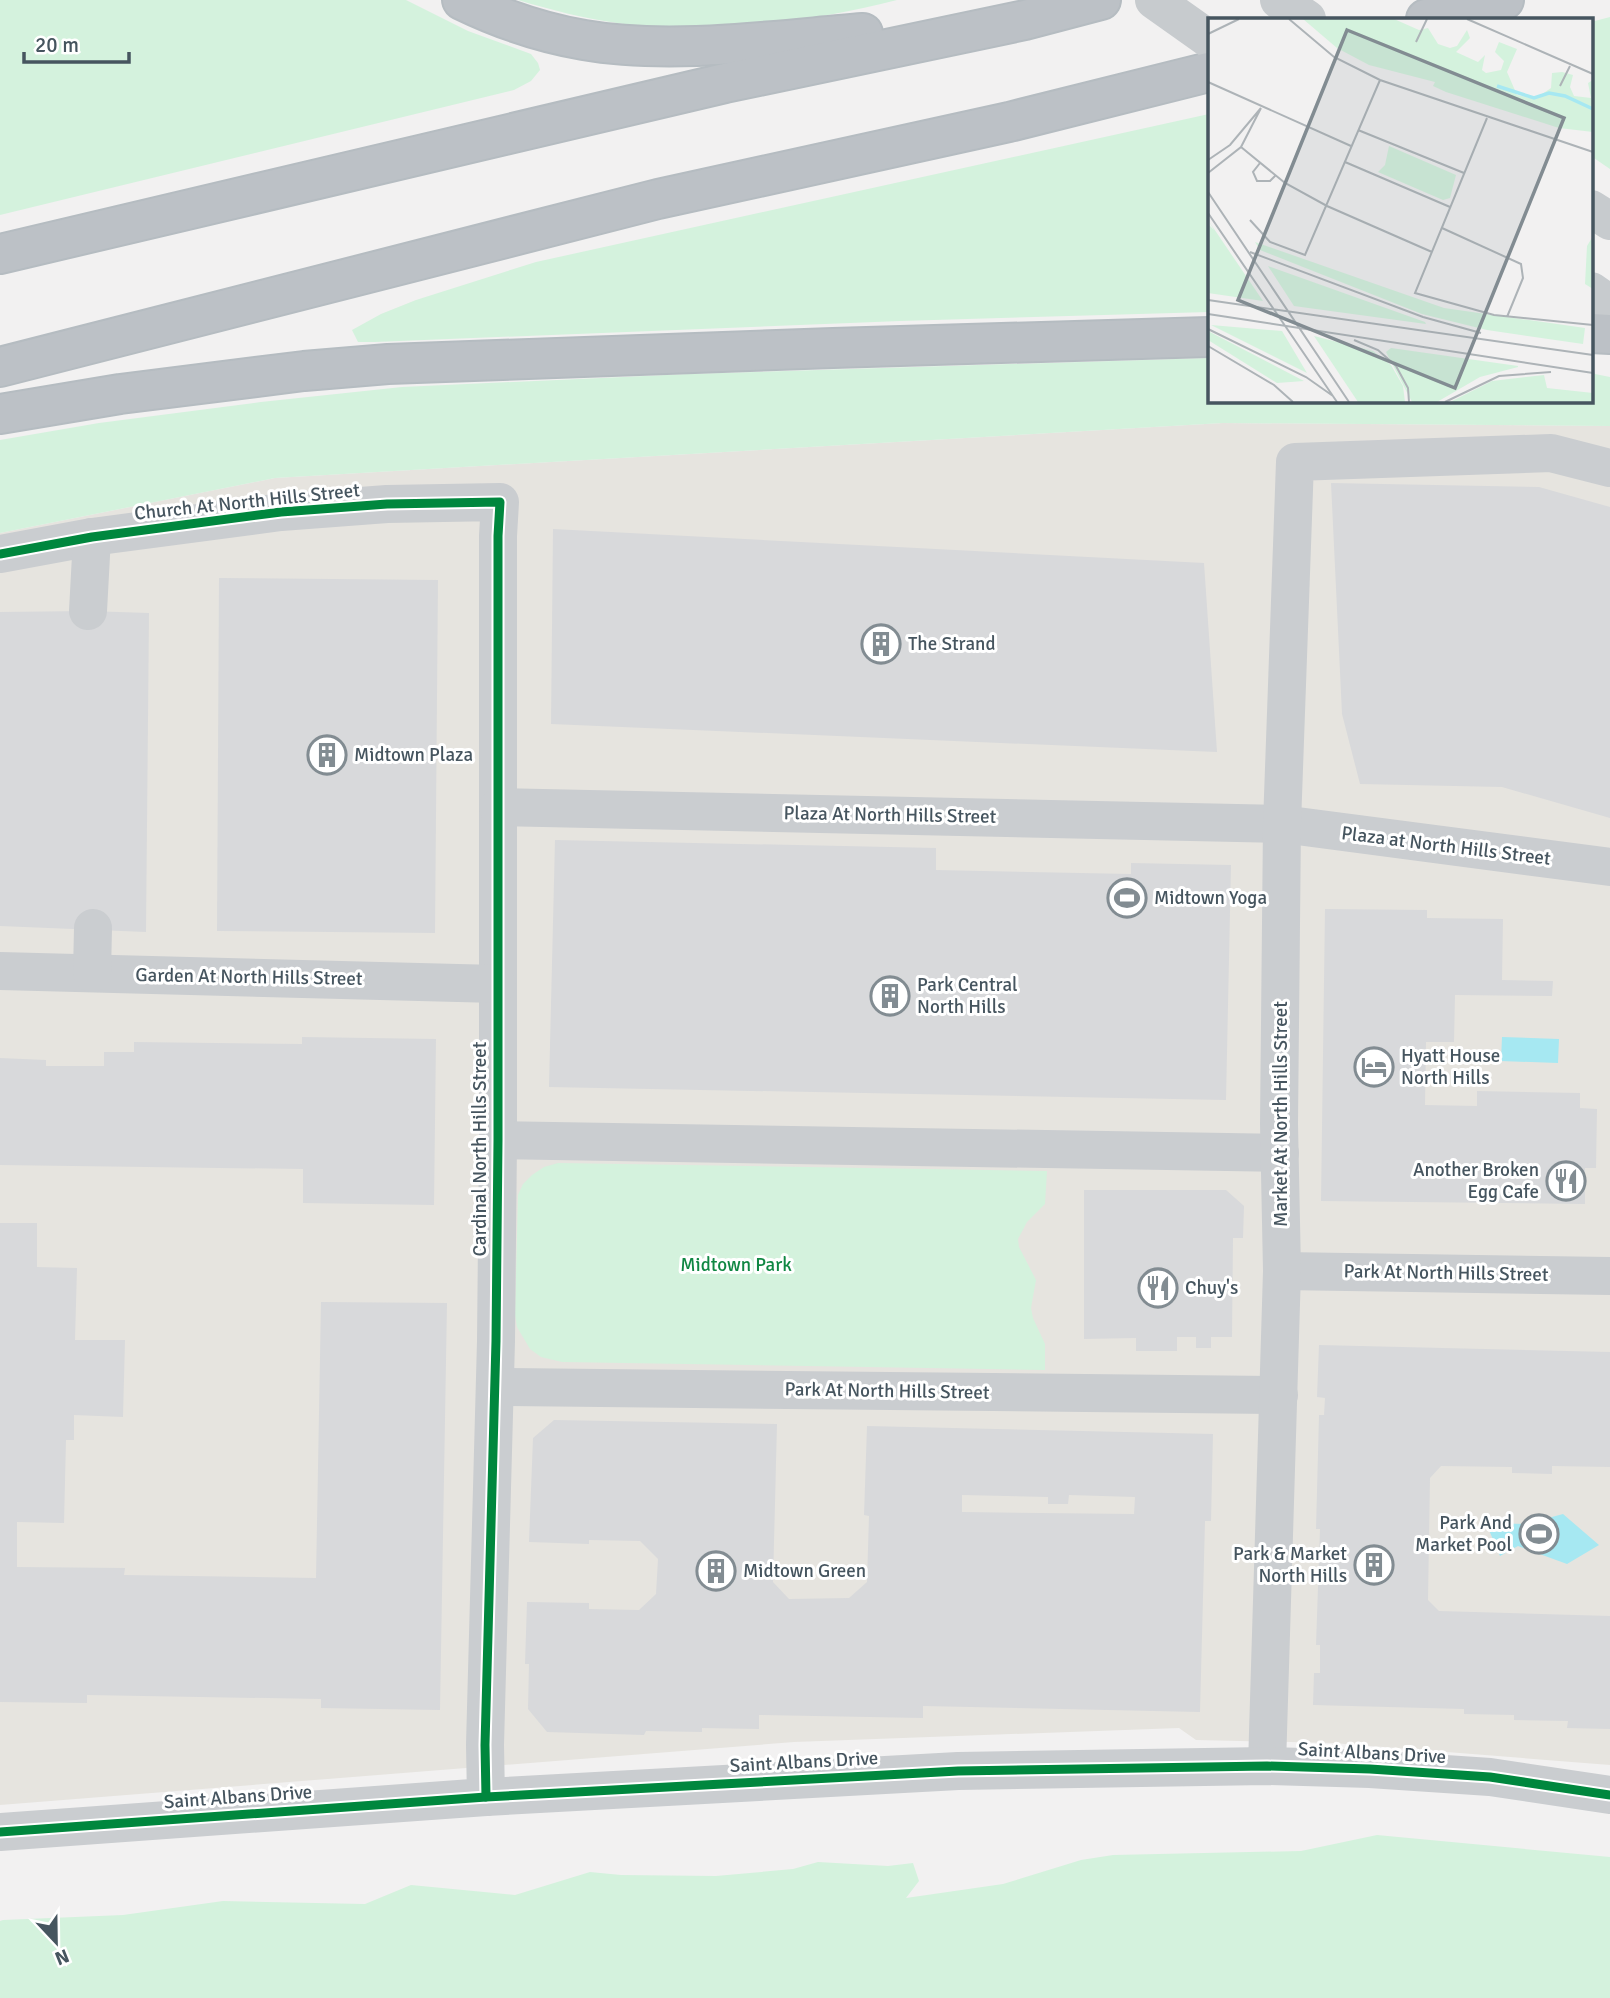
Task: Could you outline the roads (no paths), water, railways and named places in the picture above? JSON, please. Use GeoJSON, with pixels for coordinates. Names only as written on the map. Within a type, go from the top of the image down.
{"type":"FeatureCollection","features":[{"type":"Feature","properties":{"kind":"highway"},"geometry":{"type":"LineString","coordinates":[[462,0],[531,27],[584,40],[629,45],[725,44],[1025,20]]}},
{"type":"Feature","properties":{"kind":"highway"},"geometry":{"type":"LineString","coordinates":[[0,254],[725,83],[1025,20],[1101,0]]}},
{"type":"Feature","properties":{"kind":"highway"},"geometry":{"type":"LineString","coordinates":[[1430,18],[1504,0]]}},
{"type":"Feature","properties":{"kind":"highway"},"geometry":{"type":"LineString","coordinates":[[0,367],[658,199],[1009,122],[1208,72]]}},
{"type":"Feature","properties":{"kind":"highway"},"geometry":{"type":"LineString","coordinates":[[1592,333],[1610,334]]}},
{"type":"Feature","properties":{"kind":"highway"},"geometry":{"type":"LineString","coordinates":[[0,414],[120,394],[304,371],[388,364],[1208,338]]}},
{"type":"Feature","properties":{"kind":"main road"},"geometry":{"type":"LineString","coordinates":[[1154,0],[1208,37]]}},
{"type":"Feature","properties":{"kind":"main road"},"geometry":{"type":"LineString","coordinates":[[1279,0],[1306,18]]}},
{"type":"Feature","properties":{"kind":"main road"},"geometry":{"type":"LineString","coordinates":[[1592,210],[1610,221]]}},
{"type":"Feature","properties":{"kind":"main road"},"geometry":{"type":"LineString","coordinates":[[1592,292],[1610,304]]}},
{"type":"Feature","properties":{"kind":"street","name":"Market At North Hills Street"},"geometry":{"type":"LineString","coordinates":[[1267,1766],[1282,1271],[1280,1153],[1283,824],[1295,463],[1551,453],[1610,468]]}},
{"type":"Feature","properties":{"kind":"street","name":"Church At North Hills Street"},"geometry":{"type":"LineString","coordinates":[[0,554],[92,537],[281,512],[387,505],[500,502]]}},
{"type":"Feature","properties":{"kind":"street","name":"Cardinal North Hills Street"},"geometry":{"type":"LineString","coordinates":[[486,1797],[485,1745],[496,1387],[500,502]]}},
{"type":"Feature","properties":{"kind":"street"},"geometry":{"type":"LineString","coordinates":[[88,611],[92,537]]}},
{"type":"Feature","properties":{"kind":"street","name":"Plaza At North Hills Street"},"geometry":{"type":"LineString","coordinates":[[498,807],[1283,824]]}},
{"type":"Feature","properties":{"kind":"street","name":"Plaza at North Hills Street"},"geometry":{"type":"LineString","coordinates":[[1283,824],[1610,867]]}},
{"type":"Feature","properties":{"kind":"street"},"geometry":{"type":"LineString","coordinates":[[92,973],[93,928]]}},
{"type":"Feature","properties":{"kind":"street","name":"Garden At North Hills Street"},"geometry":{"type":"LineString","coordinates":[[0,971],[497,984]]}},
{"type":"Feature","properties":{"kind":"street"},"geometry":{"type":"LineString","coordinates":[[498,1140],[1280,1153]]}},
{"type":"Feature","properties":{"kind":"street","name":"Park At North Hills Street"},"geometry":{"type":"LineString","coordinates":[[1282,1271],[1610,1276]]}},
{"type":"Feature","properties":{"kind":"street","name":"Park At North Hills Street"},"geometry":{"type":"LineString","coordinates":[[496,1387],[1279,1395]]}},
{"type":"Feature","properties":{"kind":"street","name":"Saint Albans Drive"},"geometry":{"type":"LineString","coordinates":[[0,1832],[486,1797],[958,1771],[1267,1766],[1370,1769],[1490,1777],[1610,1795]]}},
{"type":"Feature","properties":{"kind":"water"},"geometry":{"type":"Polygon","coordinates":[[[1502,1037],[1559,1039],[1558,1063],[1501,1061],[1502,1037]]]}},
{"type":"Feature","properties":{"kind":"water","name":"Park And Market Pool"},"geometry":{"type":"Polygon","coordinates":[[[1563,1514],[1599,1545],[1567,1564],[1518,1546],[1500,1556],[1486,1523],[1526,1524],[1563,1514]]]}},
{"type":"Feature","properties":{"kind":"place","name":"The Strand"},"geometry":{"type":"Point","coordinates":[881,644]}},
{"type":"Feature","properties":{"kind":"place","name":"Midtown Plaza"},"geometry":{"type":"Point","coordinates":[327,755]}},
{"type":"Feature","properties":{"kind":"place","name":"Midtown Yoga"},"geometry":{"type":"Point","coordinates":[1127,898]}},
{"type":"Feature","properties":{"kind":"place","name":"Park Central North Hills"},"geometry":{"type":"Point","coordinates":[890,996]}},
{"type":"Feature","properties":{"kind":"place","name":"Hyatt House North Hills"},"geometry":{"type":"Point","coordinates":[1374,1067]}},
{"type":"Feature","properties":{"kind":"place","name":"Another Broken Egg Cafe"},"geometry":{"type":"Point","coordinates":[1566,1181]}},
{"type":"Feature","properties":{"kind":"place","name":"Chuy's"},"geometry":{"type":"Point","coordinates":[1158,1288]}},
{"type":"Feature","properties":{"kind":"place","name":"Park And Market Pool"},"geometry":{"type":"Point","coordinates":[1539,1534]}},
{"type":"Feature","properties":{"kind":"place","name":"Park & Market North Hills"},"geometry":{"type":"Point","coordinates":[1374,1565]}},
{"type":"Feature","properties":{"kind":"place","name":"Midtown Green"},"geometry":{"type":"Point","coordinates":[716,1571]}},
{"type":"Feature","properties":{"kind":"park label","name":"Midtown Park"},"geometry":{"type":"Point","coordinates":[736,1265]}}]}
